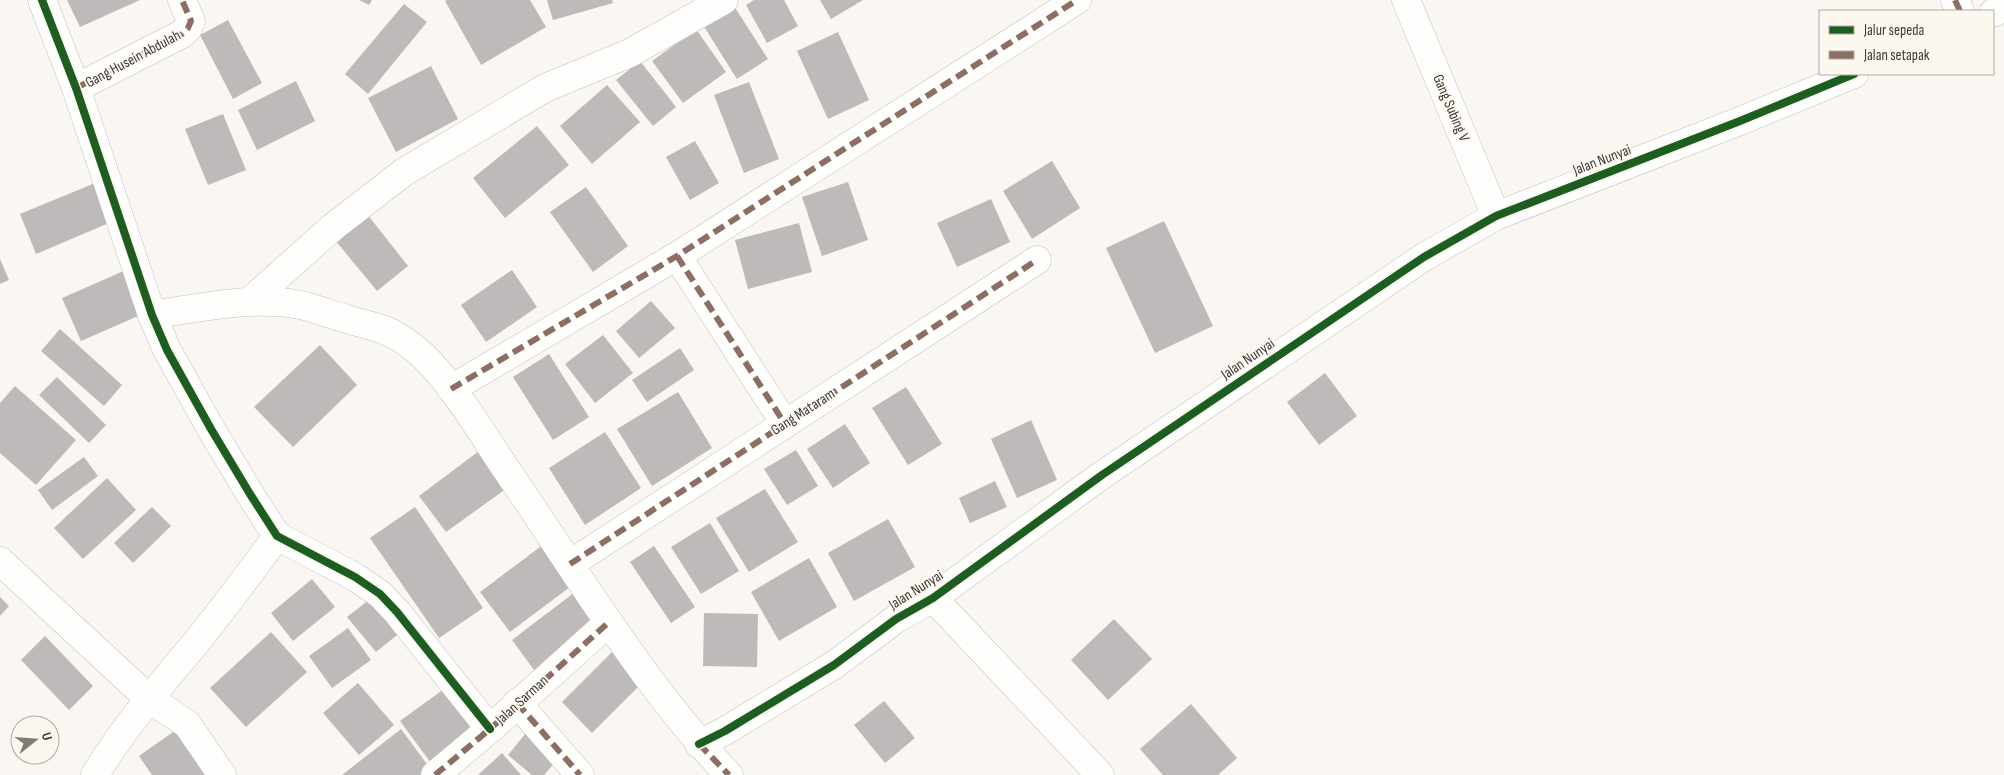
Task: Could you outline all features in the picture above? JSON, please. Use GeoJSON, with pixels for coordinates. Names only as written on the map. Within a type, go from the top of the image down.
{"type":"FeatureCollection","features":[{"type":"Feature","properties":{"kind":"street"},"geometry":{"type":"LineString","coordinates":[[42,0],[76,88],[152,315],[167,350],[250,494],[277,536],[355,577],[380,594],[397,612],[490,729]]}},
{"type":"Feature","properties":{"kind":"street","name":"Gang Husein Abdulah"},"geometry":{"type":"LineString","coordinates":[[76,88],[182,34],[188,28],[191,21],[182,0]]}},
{"type":"Feature","properties":{"kind":"street"},"geometry":{"type":"LineString","coordinates":[[250,301],[332,227],[404,172],[545,88],[630,53],[724,0]]}},
{"type":"Feature","properties":{"kind":"street"},"geometry":{"type":"LineString","coordinates":[[451,390],[676,256],[1077,0]]}},
{"type":"Feature","properties":{"kind":"street","name":"Gang Subing V"},"geometry":{"type":"LineString","coordinates":[[1406,0],[1496,216]]}},
{"type":"Feature","properties":{"kind":"street","name":"Jalan Nunyai"},"geometry":{"type":"LineString","coordinates":[[700,744],[834,665],[896,619],[934,598],[1102,475],[1424,257],[1496,216],[1740,121],[1852,75]]}},
{"type":"Feature","properties":{"kind":"street"},"geometry":{"type":"LineString","coordinates":[[676,256],[785,424]]}},
{"type":"Feature","properties":{"kind":"street","name":"Gang Mataram"},"geometry":{"type":"LineString","coordinates":[[570,564],[1037,260]]}},
{"type":"Feature","properties":{"kind":"street"},"geometry":{"type":"LineString","coordinates":[[152,315],[250,301],[290,303],[383,328],[401,338],[421,354],[451,390],[608,623],[700,744],[729,775]]}},
{"type":"Feature","properties":{"kind":"street"},"geometry":{"type":"LineString","coordinates":[[95,775],[106,756],[148,698],[237,591],[277,536]]}},
{"type":"Feature","properties":{"kind":"street"},"geometry":{"type":"LineString","coordinates":[[0,562],[148,698],[187,724],[222,775]]}},
{"type":"Feature","properties":{"kind":"street"},"geometry":{"type":"LineString","coordinates":[[934,598],[1100,775]]}},
{"type":"Feature","properties":{"kind":"street","name":"Jalan Sarman"},"geometry":{"type":"LineString","coordinates":[[435,775],[490,729],[608,623]]}},
{"type":"Feature","properties":{"kind":"street"},"geometry":{"type":"LineString","coordinates":[[517,703],[580,775]]}},
{"type":"Feature","properties":{"kind":"building"},"geometry":{"type":"Polygon","coordinates":[[[67,0],[140,0],[80,27],[67,0]]]}},
{"type":"Feature","properties":{"kind":"building"},"geometry":{"type":"Polygon","coordinates":[[[359,0],[372,0],[369,5],[359,0]]]}},
{"type":"Feature","properties":{"kind":"building"},"geometry":{"type":"Polygon","coordinates":[[[530,0],[546,27],[481,65],[445,1],[530,0]]]}},
{"type":"Feature","properties":{"kind":"building"},"geometry":{"type":"Polygon","coordinates":[[[547,0],[612,0],[613,3],[553,20],[547,0]]]}},
{"type":"Feature","properties":{"kind":"building"},"geometry":{"type":"Polygon","coordinates":[[[754,0],[784,0],[798,26],[767,43],[746,5],[754,0]]]}},
{"type":"Feature","properties":{"kind":"building"},"geometry":{"type":"Polygon","coordinates":[[[820,0],[863,0],[831,19],[820,0]]]}},
{"type":"Feature","properties":{"kind":"building"},"geometry":{"type":"Polygon","coordinates":[[[404,4],[427,22],[368,94],[345,74],[404,4]]]}},
{"type":"Feature","properties":{"kind":"building"},"geometry":{"type":"Polygon","coordinates":[[[734,6],[768,59],[737,79],[703,25],[734,6]]]}},
{"type":"Feature","properties":{"kind":"building"},"geometry":{"type":"Polygon","coordinates":[[[228,20],[262,83],[233,99],[200,35],[228,20]]]}},
{"type":"Feature","properties":{"kind":"building"},"geometry":{"type":"Polygon","coordinates":[[[696,29],[726,72],[683,103],[652,61],[696,29]]]}},
{"type":"Feature","properties":{"kind":"building"},"geometry":{"type":"Polygon","coordinates":[[[838,32],[869,100],[828,119],[797,51],[838,32]]]}},
{"type":"Feature","properties":{"kind":"building"},"geometry":{"type":"Polygon","coordinates":[[[640,61],[676,107],[653,126],[616,80],[640,61]]]}},
{"type":"Feature","properties":{"kind":"building"},"geometry":{"type":"Polygon","coordinates":[[[431,66],[458,119],[396,152],[368,98],[431,66]]]}},
{"type":"Feature","properties":{"kind":"building"},"geometry":{"type":"Polygon","coordinates":[[[296,81],[315,121],[257,150],[238,110],[296,81]]]}},
{"type":"Feature","properties":{"kind":"building"},"geometry":{"type":"Polygon","coordinates":[[[749,82],[779,159],[744,173],[714,95],[749,82]]]}},
{"type":"Feature","properties":{"kind":"building"},"geometry":{"type":"Polygon","coordinates":[[[607,85],[640,122],[592,164],[560,126],[607,85]]]}},
{"type":"Feature","properties":{"kind":"building"},"geometry":{"type":"Polygon","coordinates":[[[223,114],[246,170],[208,185],[185,129],[223,114]]]}},
{"type":"Feature","properties":{"kind":"building"},"geometry":{"type":"Polygon","coordinates":[[[537,126],[569,165],[505,218],[473,178],[537,126]]]}},
{"type":"Feature","properties":{"kind":"building"},"geometry":{"type":"Polygon","coordinates":[[[695,141],[719,183],[690,200],[666,157],[695,141]]]}},
{"type":"Feature","properties":{"kind":"building"},"geometry":{"type":"Polygon","coordinates":[[[1052,161],[1080,208],[1032,239],[1003,191],[1052,161]]]}},
{"type":"Feature","properties":{"kind":"building"},"geometry":{"type":"Polygon","coordinates":[[[100,181],[116,220],[36,254],[20,214],[100,181]]]}},
{"type":"Feature","properties":{"kind":"building"},"geometry":{"type":"Polygon","coordinates":[[[848,182],[868,240],[822,256],[802,197],[848,182]]]}},
{"type":"Feature","properties":{"kind":"building"},"geometry":{"type":"Polygon","coordinates":[[[586,187],[628,246],[593,272],[550,212],[586,187]]]}},
{"type":"Feature","properties":{"kind":"building"},"geometry":{"type":"Polygon","coordinates":[[[991,199],[1010,242],[957,267],[937,223],[991,199]]]}},
{"type":"Feature","properties":{"kind":"building"},"geometry":{"type":"Polygon","coordinates":[[[367,214],[408,266],[377,291],[335,240],[367,214]]]}},
{"type":"Feature","properties":{"kind":"building"},"geometry":{"type":"Polygon","coordinates":[[[1164,221],[1213,326],[1155,353],[1106,248],[1164,221]]]}},
{"type":"Feature","properties":{"kind":"building"},"geometry":{"type":"Polygon","coordinates":[[[799,223],[812,272],[748,289],[735,240],[799,223]]]}},
{"type":"Feature","properties":{"kind":"building"},"geometry":{"type":"Polygon","coordinates":[[[0,259],[9,280],[0,284],[0,259]]]}},
{"type":"Feature","properties":{"kind":"building"},"geometry":{"type":"Polygon","coordinates":[[[126,270],[145,313],[81,341],[62,298],[126,270]]]}},
{"type":"Feature","properties":{"kind":"building"},"geometry":{"type":"Polygon","coordinates":[[[512,270],[537,307],[486,342],[461,305],[512,270]]]}},
{"type":"Feature","properties":{"kind":"building"},"geometry":{"type":"Polygon","coordinates":[[[651,301],[675,328],[639,358],[616,331],[651,301]]]}},
{"type":"Feature","properties":{"kind":"building"},"geometry":{"type":"Polygon","coordinates":[[[60,329],[122,385],[104,406],[41,351],[60,329]]]}},
{"type":"Feature","properties":{"kind":"building"},"geometry":{"type":"Polygon","coordinates":[[[603,335],[633,373],[595,403],[565,364],[603,335]]]}},
{"type":"Feature","properties":{"kind":"building"},"geometry":{"type":"Polygon","coordinates":[[[320,345],[357,385],[293,447],[254,407],[320,345]]]}},
{"type":"Feature","properties":{"kind":"building"},"geometry":{"type":"Polygon","coordinates":[[[680,348],[694,370],[647,402],[632,380],[680,348]]]}},
{"type":"Feature","properties":{"kind":"building"},"geometry":{"type":"Polygon","coordinates":[[[549,354],[589,417],[553,440],[513,377],[549,354]]]}},
{"type":"Feature","properties":{"kind":"building"},"geometry":{"type":"Polygon","coordinates":[[[1325,373],[1357,416],[1319,445],[1287,402],[1325,373]]]}},
{"type":"Feature","properties":{"kind":"building"},"geometry":{"type":"Polygon","coordinates":[[[57,377],[106,425],[89,443],[39,395],[57,377]]]}},
{"type":"Feature","properties":{"kind":"building"},"geometry":{"type":"Polygon","coordinates":[[[15,386],[76,440],[36,485],[0,453],[0,403],[15,386]]]}},
{"type":"Feature","properties":{"kind":"building"},"geometry":{"type":"Polygon","coordinates":[[[906,387],[942,444],[908,465],[872,408],[906,387]]]}},
{"type":"Feature","properties":{"kind":"building"},"geometry":{"type":"Polygon","coordinates":[[[678,392],[712,448],[652,486],[617,429],[678,392]]]}},
{"type":"Feature","properties":{"kind":"building"},"geometry":{"type":"Polygon","coordinates":[[[1031,420],[1057,480],[1017,498],[991,439],[1031,420]]]}},
{"type":"Feature","properties":{"kind":"building"},"geometry":{"type":"Polygon","coordinates":[[[845,424],[870,463],[833,488],[807,449],[845,424]]]}},
{"type":"Feature","properties":{"kind":"building"},"geometry":{"type":"Polygon","coordinates":[[[605,432],[641,488],[585,525],[549,468],[605,432]]]}},
{"type":"Feature","properties":{"kind":"building"},"geometry":{"type":"Polygon","coordinates":[[[483,448],[510,486],[446,532],[419,496],[483,448]]]}},
{"type":"Feature","properties":{"kind":"building"},"geometry":{"type":"Polygon","coordinates":[[[796,450],[818,486],[787,505],[764,469],[796,450]]]}},
{"type":"Feature","properties":{"kind":"building"},"geometry":{"type":"Polygon","coordinates":[[[84,457],[98,476],[52,510],[38,490],[84,457]]]}},
{"type":"Feature","properties":{"kind":"building"},"geometry":{"type":"Polygon","coordinates":[[[107,478],[136,510],[83,559],[54,528],[107,478]]]}},
{"type":"Feature","properties":{"kind":"building"},"geometry":{"type":"Polygon","coordinates":[[[995,481],[1007,507],[970,523],[959,498],[995,481]]]}},
{"type":"Feature","properties":{"kind":"building"},"geometry":{"type":"Polygon","coordinates":[[[765,489],[798,542],[749,572],[716,518],[765,489]]]}},
{"type":"Feature","properties":{"kind":"building"},"geometry":{"type":"Polygon","coordinates":[[[152,507],[171,526],[133,563],[114,543],[152,507]]]}},
{"type":"Feature","properties":{"kind":"building"},"geometry":{"type":"Polygon","coordinates":[[[415,507],[483,608],[439,638],[370,538],[415,507]]]}},
{"type":"Feature","properties":{"kind":"building"},"geometry":{"type":"Polygon","coordinates":[[[888,519],[915,567],[854,601],[828,553],[888,519]]]}},
{"type":"Feature","properties":{"kind":"building"},"geometry":{"type":"Polygon","coordinates":[[[710,523],[739,571],[701,594],[671,547],[710,523]]]}},
{"type":"Feature","properties":{"kind":"building"},"geometry":{"type":"Polygon","coordinates":[[[544,544],[574,584],[510,632],[480,592],[544,544]]]}},
{"type":"Feature","properties":{"kind":"building"},"geometry":{"type":"Polygon","coordinates":[[[654,546],[695,607],[671,623],[630,562],[654,546]]]}},
{"type":"Feature","properties":{"kind":"building"},"geometry":{"type":"Polygon","coordinates":[[[809,558],[837,607],[779,641],[751,592],[809,558]]]}},
{"type":"Feature","properties":{"kind":"building"},"geometry":{"type":"Polygon","coordinates":[[[312,579],[335,607],[293,641],[271,613],[312,579]]]}},
{"type":"Feature","properties":{"kind":"building"},"geometry":{"type":"Polygon","coordinates":[[[579,589],[604,623],[537,674],[512,640],[579,589]]]}},
{"type":"Feature","properties":{"kind":"building"},"geometry":{"type":"Polygon","coordinates":[[[374,596],[402,631],[376,652],[347,617],[374,596]]]}},
{"type":"Feature","properties":{"kind":"building"},"geometry":{"type":"Polygon","coordinates":[[[0,597],[9,606],[0,616],[0,597]]]}},
{"type":"Feature","properties":{"kind":"building"},"geometry":{"type":"Polygon","coordinates":[[[704,613],[758,614],[757,667],[703,666],[704,613]]]}},
{"type":"Feature","properties":{"kind":"building"},"geometry":{"type":"Polygon","coordinates":[[[1114,619],[1152,659],[1108,700],[1071,660],[1114,619]]]}},
{"type":"Feature","properties":{"kind":"building"},"geometry":{"type":"Polygon","coordinates":[[[348,628],[371,660],[332,688],[309,656],[348,628]]]}},
{"type":"Feature","properties":{"kind":"building"},"geometry":{"type":"Polygon","coordinates":[[[271,632],[307,672],[246,727],[210,688],[271,632]]]}},
{"type":"Feature","properties":{"kind":"building"},"geometry":{"type":"Polygon","coordinates":[[[45,636],[93,686],[69,710],[21,660],[45,636]]]}},
{"type":"Feature","properties":{"kind":"building"},"geometry":{"type":"Polygon","coordinates":[[[617,647],[647,678],[592,733],[562,702],[617,647]]]}},
{"type":"Feature","properties":{"kind":"building"},"geometry":{"type":"Polygon","coordinates":[[[358,683],[394,725],[359,755],[323,713],[358,683]]]}},
{"type":"Feature","properties":{"kind":"building"},"geometry":{"type":"Polygon","coordinates":[[[448,686],[481,733],[434,767],[400,721],[448,686]]]}},
{"type":"Feature","properties":{"kind":"building"},"geometry":{"type":"Polygon","coordinates":[[[884,701],[915,738],[885,763],[854,725],[884,701]]]}},
{"type":"Feature","properties":{"kind":"building"},"geometry":{"type":"Polygon","coordinates":[[[1191,704],[1237,758],[1218,775],[1163,775],[1140,749],[1191,704]]]}},
{"type":"Feature","properties":{"kind":"building"},"geometry":{"type":"Polygon","coordinates":[[[183,725],[217,775],[152,775],[139,756],[183,725]]]}},
{"type":"Feature","properties":{"kind":"building"},"geometry":{"type":"Polygon","coordinates":[[[401,729],[432,771],[427,775],[342,775],[401,729]]]}},
{"type":"Feature","properties":{"kind":"building"},"geometry":{"type":"Polygon","coordinates":[[[526,733],[557,760],[544,775],[532,775],[508,755],[526,733]]]}},
{"type":"Feature","properties":{"kind":"building"},"geometry":{"type":"Polygon","coordinates":[[[502,753],[521,775],[478,775],[502,753]]]}},
{"type":"Feature","properties":{"kind":"marked path"},"geometry":{"type":"LineString","coordinates":[[76,88],[182,34],[188,28],[191,21],[182,0]]}},
{"type":"Feature","properties":{"kind":"marked path"},"geometry":{"type":"LineString","coordinates":[[451,389],[677,256],[1077,0]]}},
{"type":"Feature","properties":{"kind":"marked path"},"geometry":{"type":"LineString","coordinates":[[1955,0],[1960,10]]}},
{"type":"Feature","properties":{"kind":"marked path"},"geometry":{"type":"LineString","coordinates":[[677,256],[785,424]]}},
{"type":"Feature","properties":{"kind":"marked path"},"geometry":{"type":"LineString","coordinates":[[570,564],[1037,260]]}},
{"type":"Feature","properties":{"kind":"marked path"},"geometry":{"type":"LineString","coordinates":[[435,775],[490,729],[608,623]]}},
{"type":"Feature","properties":{"kind":"marked path"},"geometry":{"type":"LineString","coordinates":[[517,703],[580,775]]}},
{"type":"Feature","properties":{"kind":"marked path"},"geometry":{"type":"LineString","coordinates":[[699,744],[729,775]]}},
{"type":"Feature","properties":{"kind":"cycle path"},"geometry":{"type":"LineString","coordinates":[[42,0],[76,88],[152,315],[167,350],[250,494],[277,536],[355,577],[380,594],[397,612],[490,729]]}},
{"type":"Feature","properties":{"kind":"cycle path"},"geometry":{"type":"LineString","coordinates":[[699,744],[725,731],[834,665],[896,619],[933,598],[1102,475],[1424,257],[1496,216],[1740,121],[1852,75]]}}]}
